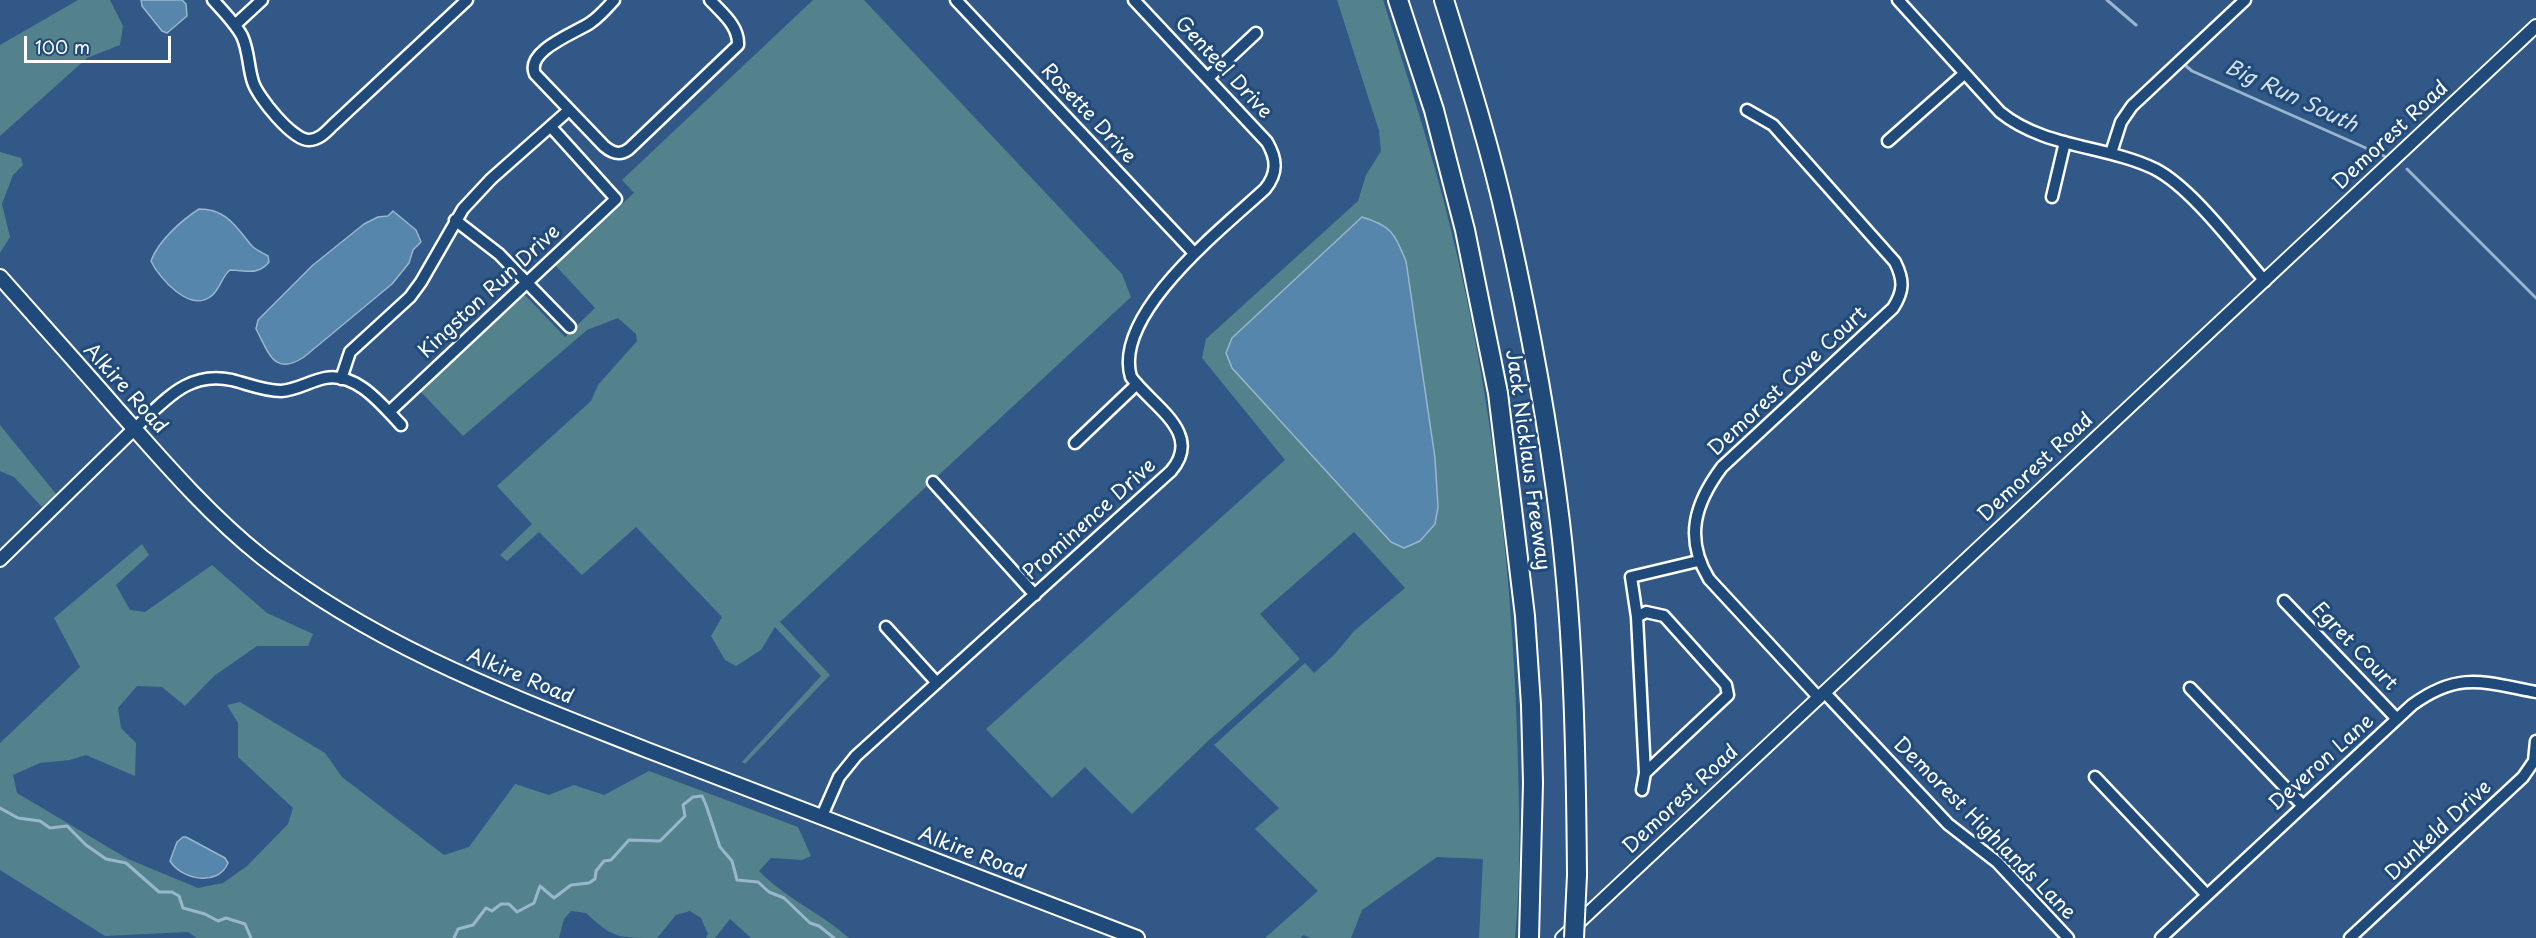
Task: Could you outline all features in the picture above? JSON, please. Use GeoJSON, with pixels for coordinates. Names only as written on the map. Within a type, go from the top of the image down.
{"type":"FeatureCollection","features":[{"type":"Feature","properties":{"kind":"highway","name":"Jack Nicklaus Freeway"},"geometry":{"type":"LineString","coordinates":[[1398,0],[1434,110],[1462,219],[1498,393],[1526,615],[1533,783],[1529,936]]}},
{"type":"Feature","properties":{"kind":"highway","name":"Jack Nicklaus Freeway"},"geometry":{"type":"LineString","coordinates":[[1444,0],[1507,222],[1529,329],[1560,521],[1572,665],[1577,875],[1574,938]]}},
{"type":"Feature","properties":{"kind":"main road","name":"Alkire Road"},"geometry":{"type":"LineString","coordinates":[[0,277],[134,429],[235,534],[311,593],[360,623],[419,655],[475,680],[822,818],[1137,938]]}},
{"type":"Feature","properties":{"kind":"street"},"geometry":{"type":"LineString","coordinates":[[213,0],[235,25],[247,48],[253,84],[259,94],[291,132],[307,141],[319,137],[332,126],[467,0]]}},
{"type":"Feature","properties":{"kind":"street"},"geometry":{"type":"LineString","coordinates":[[235,25],[262,0]]}},
{"type":"Feature","properties":{"kind":"street"},"geometry":{"type":"LineString","coordinates":[[614,0],[594,21],[558,39],[535,61],[533,68],[569,110],[608,149],[621,153],[629,149],[738,45],[739,36],[710,0]]}},
{"type":"Feature","properties":{"kind":"street","name":"Rosette Drive"},"geometry":{"type":"LineString","coordinates":[[957,0],[1194,253]]}},
{"type":"Feature","properties":{"kind":"street","name":"Genteel Drive"},"geometry":{"type":"LineString","coordinates":[[1134,0],[1267,142],[1274,153],[1276,167]]}},
{"type":"Feature","properties":{"kind":"street"},"geometry":{"type":"LineString","coordinates":[[1898,0],[1964,74],[2011,122],[2037,134],[2141,163],[2171,179],[2190,196],[2265,281]]}},
{"type":"Feature","properties":{"kind":"street"},"geometry":{"type":"LineString","coordinates":[[2111,153],[2121,122],[2132,106],[2245,0]]}},
{"type":"Feature","properties":{"kind":"street","name":"Demorest Road"},"geometry":{"type":"LineString","coordinates":[[1562,938],[2536,26]]}},
{"type":"Feature","properties":{"kind":"street"},"geometry":{"type":"LineString","coordinates":[[1208,78],[1256,33]]}},
{"type":"Feature","properties":{"kind":"street"},"geometry":{"type":"LineString","coordinates":[[1888,141],[1964,74]]}},
{"type":"Feature","properties":{"kind":"street"},"geometry":{"type":"LineString","coordinates":[[341,379],[350,352],[410,297],[421,282],[463,209],[491,179],[569,110]]}},
{"type":"Feature","properties":{"kind":"street","name":"Demorest Cove Court"},"geometry":{"type":"LineString","coordinates":[[1698,561],[1695,545],[1697,516],[1707,488],[1717,474],[1893,308],[1902,294],[1902,277],[1895,262],[1773,125],[1747,110]]}},
{"type":"Feature","properties":{"kind":"street","name":"Kingston Run Drive"},"geometry":{"type":"LineString","coordinates":[[389,412],[616,199],[550,127]]}},
{"type":"Feature","properties":{"kind":"street"},"geometry":{"type":"LineString","coordinates":[[2052,197],[2065,142]]}},
{"type":"Feature","properties":{"kind":"street","name":"Prominence Drive"},"geometry":{"type":"LineString","coordinates":[[822,818],[846,766],[1171,471],[1181,457],[1184,448],[1179,431],[1131,377],[1129,358],[1143,320],[1160,291],[1194,253],[1265,189],[1273,179],[1276,167]]}},
{"type":"Feature","properties":{"kind":"street"},"geometry":{"type":"LineString","coordinates":[[456,220],[492,248],[570,327]]}},
{"type":"Feature","properties":{"kind":"street"},"geometry":{"type":"LineString","coordinates":[[0,560],[134,429],[184,385],[201,378],[221,378],[270,391],[282,391],[325,378],[341,379],[364,388],[401,425]]}},
{"type":"Feature","properties":{"kind":"street"},"geometry":{"type":"LineString","coordinates":[[1075,443],[1137,384]]}},
{"type":"Feature","properties":{"kind":"street"},"geometry":{"type":"LineString","coordinates":[[933,482],[1035,595]]}},
{"type":"Feature","properties":{"kind":"street"},"geometry":{"type":"LineString","coordinates":[[1642,790],[1645,772],[1637,616],[1631,577],[1698,561],[1721,592],[1822,695]]}},
{"type":"Feature","properties":{"kind":"street","name":"Egret Court"},"geometry":{"type":"LineString","coordinates":[[2284,601],[2397,719]]}},
{"type":"Feature","properties":{"kind":"street"},"geometry":{"type":"LineString","coordinates":[[1637,616],[1646,612],[1664,616],[1728,690],[1728,695],[1645,772]]}},
{"type":"Feature","properties":{"kind":"street"},"geometry":{"type":"LineString","coordinates":[[886,627],[937,683]]}},
{"type":"Feature","properties":{"kind":"street","name":"Deveron Lane"},"geometry":{"type":"LineString","coordinates":[[2161,938],[2302,806],[2427,694],[2464,680],[2536,692]]}},
{"type":"Feature","properties":{"kind":"street"},"geometry":{"type":"LineString","coordinates":[[2190,688],[2302,806]]}},
{"type":"Feature","properties":{"kind":"street","name":"Demorest Highlands Lane"},"geometry":{"type":"LineString","coordinates":[[1822,695],[1948,824],[1997,862],[2068,938]]}},
{"type":"Feature","properties":{"kind":"street","name":"Dunkeld Drive"},"geometry":{"type":"LineString","coordinates":[[2350,938],[2523,777],[2534,761],[2536,741]]}},
{"type":"Feature","properties":{"kind":"street"},"geometry":{"type":"LineString","coordinates":[[2095,777],[2207,895]]}},
{"type":"Feature","properties":{"kind":"green space"},"geometry":{"type":"Polygon","coordinates":[[[78,0],[110,0],[123,26],[120,45],[87,58],[0,136],[0,45],[78,0]]]}},
{"type":"Feature","properties":{"kind":"green space"},"geometry":{"type":"Polygon","coordinates":[[[813,0],[864,0],[1122,274],[1131,297],[780,622],[830,675],[745,764],[742,762],[821,676],[775,627],[761,650],[736,666],[725,660],[711,636],[722,617],[636,527],[582,575],[539,532],[507,561],[500,555],[532,524],[497,486],[591,401],[598,385],[637,341],[636,334],[618,318],[587,330],[463,436],[419,390],[523,293],[565,337],[595,308],[555,265],[634,193],[622,180],[813,0]]]}},
{"type":"Feature","properties":{"kind":"green space"},"geometry":{"type":"Polygon","coordinates":[[[1337,0],[1383,0],[1435,169],[1453,237],[1482,377],[1502,519],[1514,662],[1519,810],[1519,887],[1515,938],[1479,938],[1483,859],[1437,857],[1362,910],[1351,938],[1311,938],[1303,935],[1301,938],[1265,938],[1318,891],[1255,829],[1279,808],[1214,745],[1305,663],[1314,673],[1335,654],[1354,631],[1405,588],[1354,532],[1260,614],[1300,659],[1209,740],[1132,814],[1085,767],[1052,798],[986,729],[1285,460],[1202,358],[1206,339],[1358,201],[1366,175],[1381,151],[1379,131],[1337,0]],[[1362,217],[1232,338],[1226,353],[1232,368],[1391,542],[1404,548],[1421,541],[1435,524],[1438,507],[1435,458],[1406,261],[1362,217]]]}},
{"type":"Feature","properties":{"kind":"green space"},"geometry":{"type":"Polygon","coordinates":[[[0,152],[21,158],[23,165],[13,175],[2,204],[10,237],[0,253],[0,152]]]}},
{"type":"Feature","properties":{"kind":"green space"},"geometry":{"type":"Polygon","coordinates":[[[0,425],[56,494],[42,507],[14,477],[0,471],[0,425]]]}},
{"type":"Feature","properties":{"kind":"green space"},"geometry":{"type":"Polygon","coordinates":[[[142,544],[149,555],[116,585],[130,610],[145,612],[212,565],[267,613],[313,634],[308,646],[257,646],[214,676],[185,706],[162,687],[137,686],[118,708],[121,728],[136,743],[135,776],[86,755],[70,760],[40,763],[13,775],[17,793],[128,859],[198,888],[223,883],[247,866],[288,824],[293,808],[238,757],[238,723],[227,705],[240,702],[325,753],[342,777],[444,855],[469,847],[515,784],[549,795],[574,785],[604,795],[649,771],[798,827],[811,856],[802,860],[771,858],[759,871],[769,881],[849,938],[751,938],[730,919],[715,938],[706,938],[708,934],[701,918],[690,911],[676,915],[657,938],[617,935],[586,913],[571,911],[564,919],[559,938],[197,938],[188,932],[105,936],[0,870],[0,743],[80,667],[54,618],[142,544]]]}},
{"type":"Feature","properties":{"kind":"water"},"geometry":{"type":"Polygon","coordinates":[[[141,0],[182,0],[186,4],[187,16],[167,33],[162,31],[142,6],[141,0]]]}},
{"type":"Feature","properties":{"kind":"water"},"geometry":{"type":"Polygon","coordinates":[[[199,209],[217,212],[230,220],[252,246],[268,256],[269,262],[256,271],[230,270],[210,297],[193,300],[184,297],[168,284],[151,261],[154,253],[171,232],[199,209]]]}},
{"type":"Feature","properties":{"kind":"water"},"geometry":{"type":"Polygon","coordinates":[[[393,211],[416,230],[421,242],[413,250],[409,263],[392,284],[304,357],[294,363],[286,364],[274,360],[256,329],[258,320],[313,265],[364,224],[378,217],[388,216],[393,211]]]}},
{"type":"Feature","properties":{"kind":"water"},"geometry":{"type":"Polygon","coordinates":[[[1362,217],[1386,227],[1391,232],[1406,261],[1435,458],[1438,507],[1435,524],[1420,541],[1404,548],[1391,542],[1232,368],[1226,353],[1232,338],[1362,217]]]}},
{"type":"Feature","properties":{"kind":"water"},"geometry":{"type":"Polygon","coordinates":[[[183,837],[225,858],[228,863],[223,871],[208,878],[200,878],[183,873],[176,868],[170,861],[177,842],[183,837]]]}},
{"type":"Feature","properties":{"kind":"waterway","name":"Big Run South"},"geometry":{"type":"LineString","coordinates":[[2107,0],[2136,25]]}},
{"type":"Feature","properties":{"kind":"waterway","name":"Big Run South"},"geometry":{"type":"LineString","coordinates":[[2186,66],[2192,71],[2384,156]]}},
{"type":"Feature","properties":{"kind":"waterway","name":"Big Run South"},"geometry":{"type":"LineString","coordinates":[[2407,169],[2536,298]]}},
{"type":"Feature","properties":{"kind":"waterway"},"geometry":{"type":"LineString","coordinates":[[454,938],[458,929],[473,925],[486,908],[492,911],[501,904],[509,904],[517,912],[534,903],[540,886],[554,898],[571,885],[589,883],[595,879],[596,871],[604,861],[611,860],[629,840],[660,841],[685,816],[683,805],[693,797],[702,796],[720,847],[732,861],[737,880],[758,882],[769,892],[784,898],[810,923],[819,926],[834,938]]}},
{"type":"Feature","properties":{"kind":"waterway"},"geometry":{"type":"LineString","coordinates":[[0,808],[18,818],[40,821],[50,828],[67,826],[86,845],[106,859],[126,863],[159,892],[172,892],[179,896],[183,908],[205,914],[218,921],[226,918],[245,924],[251,938]]}}]}
